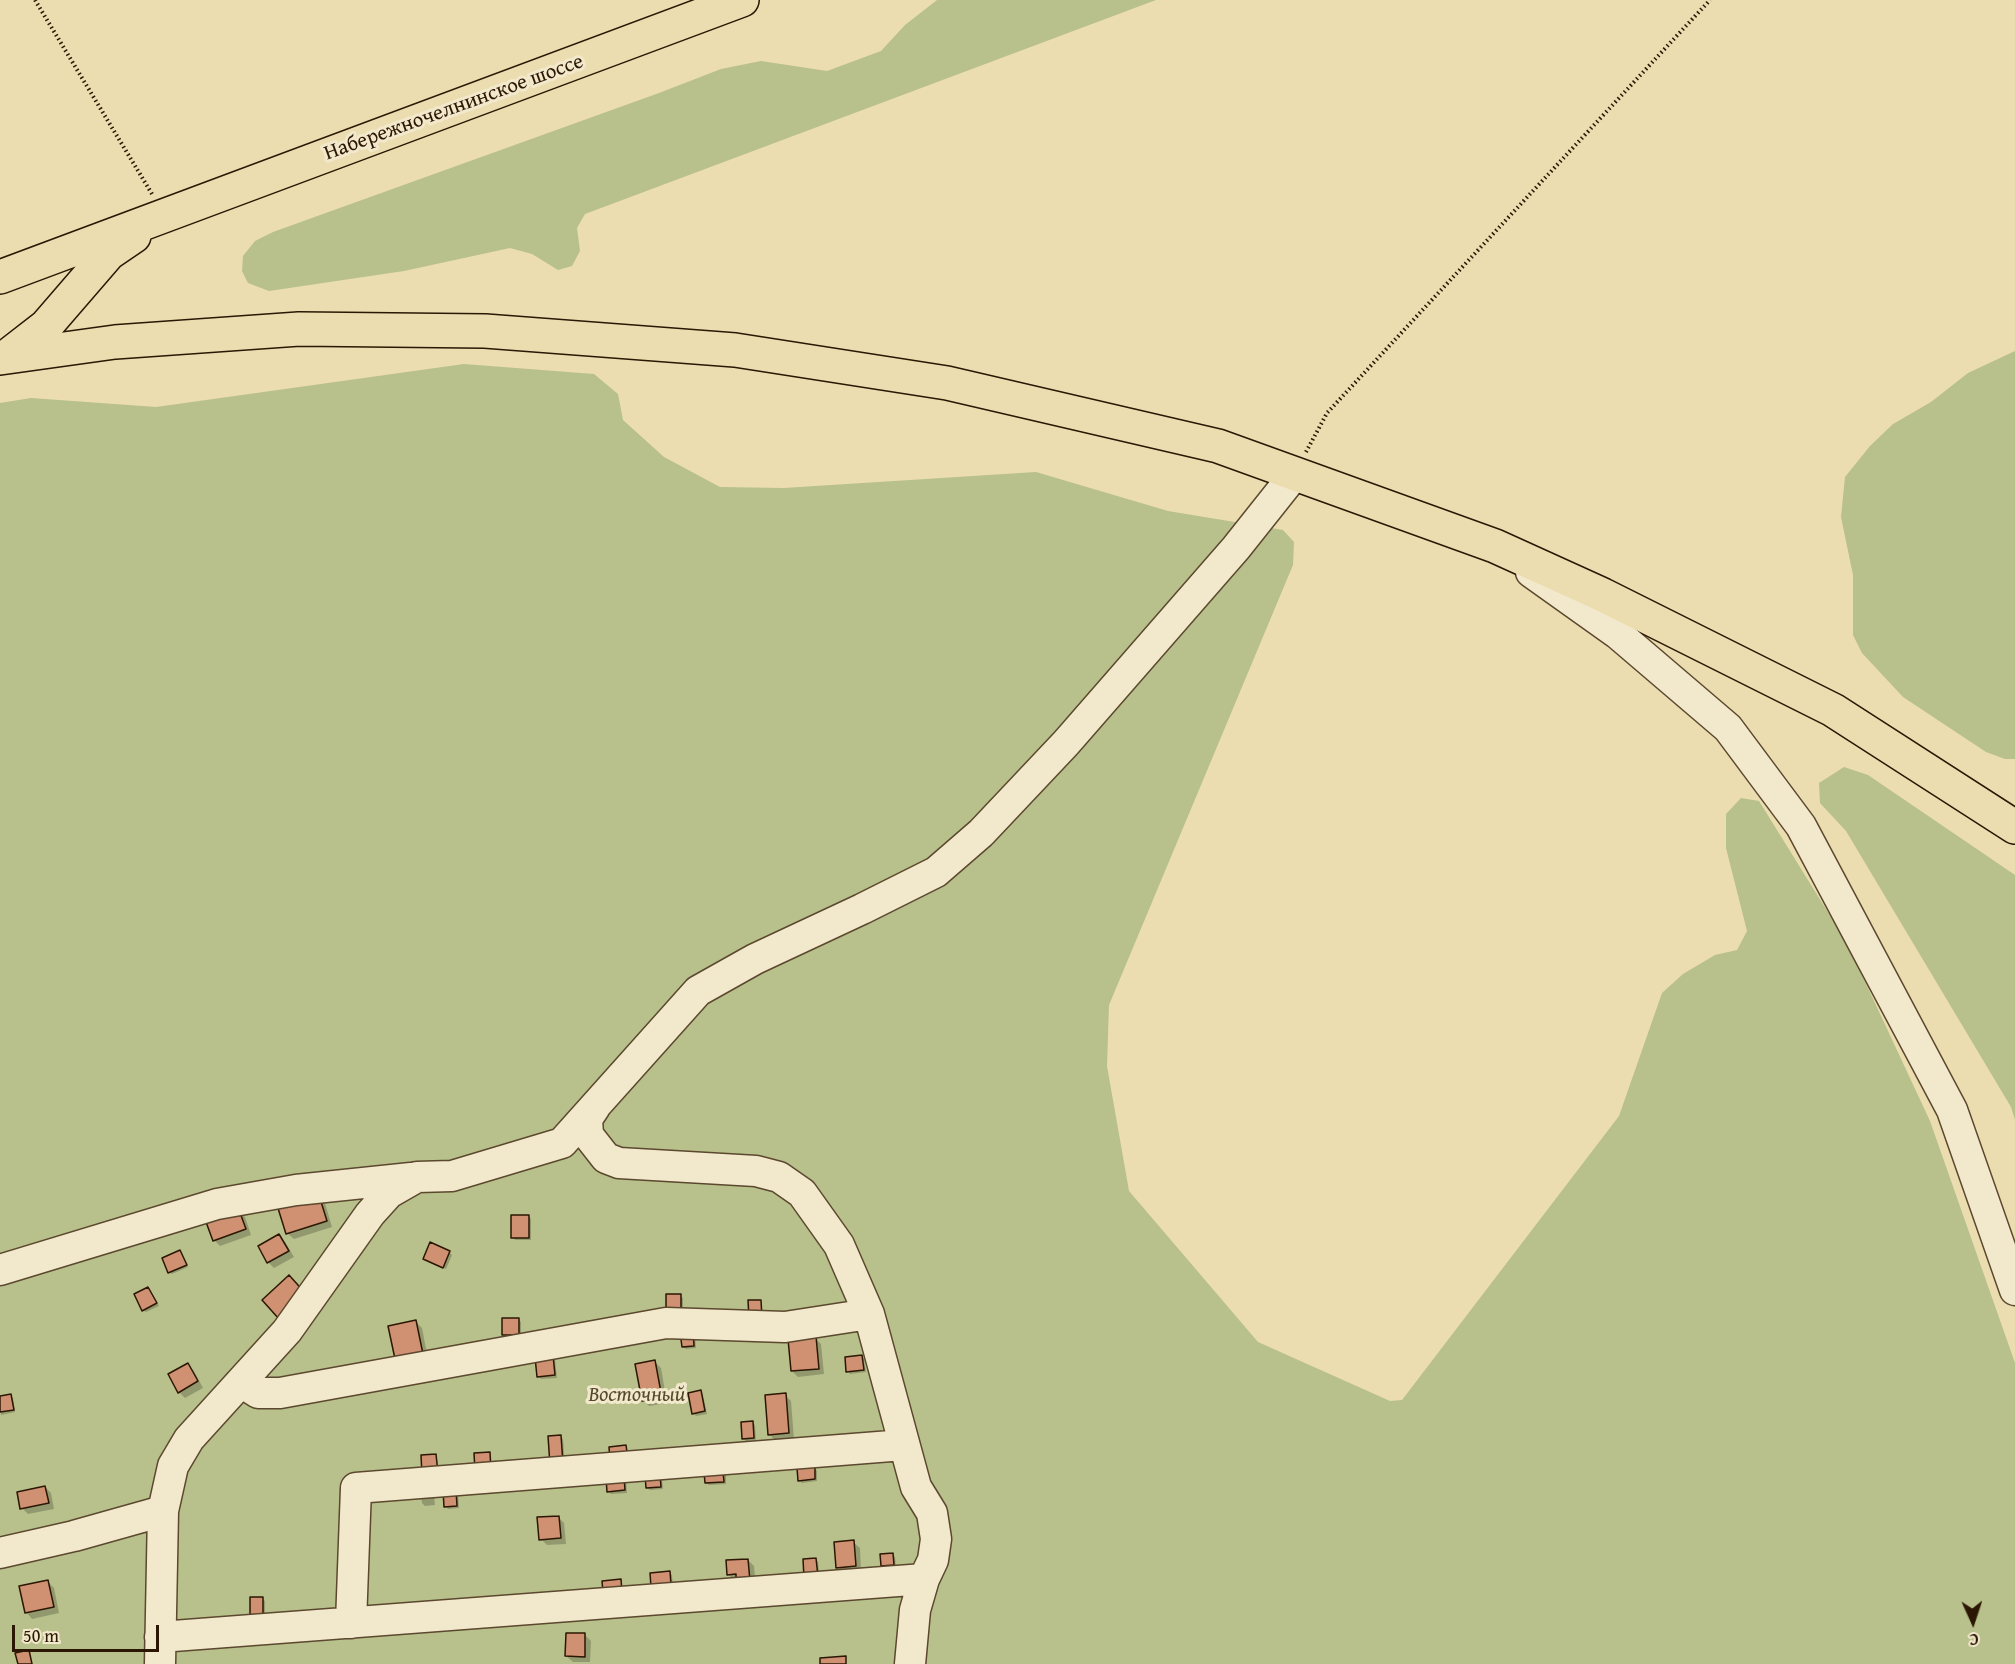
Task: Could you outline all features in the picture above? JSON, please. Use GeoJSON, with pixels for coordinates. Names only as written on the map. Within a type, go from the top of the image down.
{"type":"FeatureCollection","features":[{"type":"Feature","properties":{"kind":"main road","name":"Набережночелнинское шоссе"},"geometry":{"type":"LineString","coordinates":[[165,215],[742,0]]}},
{"type":"Feature","properties":{"kind":"main road"},"geometry":{"type":"LineString","coordinates":[[0,277],[165,215]]}},
{"type":"Feature","properties":{"kind":"main road"},"geometry":{"type":"LineString","coordinates":[[3,358],[46,326],[109,253],[165,215]]}},
{"type":"Feature","properties":{"kind":"main road"},"geometry":{"type":"LineString","coordinates":[[3,358],[115,342],[299,329],[485,331],[735,350],[947,383],[1218,446],[1495,546],[1603,595],[1833,710],[2015,827]]}},
{"type":"Feature","properties":{"kind":"street"},"geometry":{"type":"LineString","coordinates":[[0,1270],[217,1204],[296,1190],[417,1177],[452,1176],[562,1143],[698,991],[754,959],[936,872],[981,832],[1074,734],[1236,548],[1294,475]]}},
{"type":"Feature","properties":{"kind":"street"},"geometry":{"type":"LineString","coordinates":[[1495,546],[1618,634],[1728,728],[1801,826],[1952,1110],[2015,1290]]}},
{"type":"Feature","properties":{"kind":"street"},"geometry":{"type":"LineString","coordinates":[[595,1107],[587,1119],[588,1135],[606,1158],[619,1163],[756,1171],[779,1177],[802,1193],[838,1245],[869,1314],[916,1487],[932,1513],[936,1539],[933,1560],[924,1579],[915,1610],[910,1664]]}},
{"type":"Feature","properties":{"kind":"street"},"geometry":{"type":"LineString","coordinates":[[417,1177],[390,1193],[370,1214],[287,1331],[189,1439],[173,1466],[163,1511],[160,1651],[351,1623],[924,1579]]}},
{"type":"Feature","properties":{"kind":"street"},"geometry":{"type":"LineString","coordinates":[[241,1382],[258,1393],[280,1393],[666,1323],[785,1327],[869,1314]]}},
{"type":"Feature","properties":{"kind":"street"},"geometry":{"type":"LineString","coordinates":[[351,1623],[356,1488],[904,1445]]}},
{"type":"Feature","properties":{"kind":"street"},"geometry":{"type":"LineString","coordinates":[[0,1553],[74,1536],[163,1511]]}},
{"type":"Feature","properties":{"kind":"path"},"geometry":{"type":"LineString","coordinates":[[36,0],[165,215]]}},
{"type":"Feature","properties":{"kind":"path"},"geometry":{"type":"LineString","coordinates":[[1294,475],[1327,413],[1710,0]]}},
{"type":"Feature","properties":{"kind":"green space"},"geometry":{"type":"Polygon","coordinates":[[[937,0],[1156,0],[585,214],[577,228],[580,251],[572,266],[558,270],[532,254],[510,248],[404,271],[269,291],[248,283],[242,271],[243,256],[255,241],[273,232],[721,69],[761,61],[827,71],[881,51],[905,25],[937,0]]]}},
{"type":"Feature","properties":{"kind":"green space"},"geometry":{"type":"Polygon","coordinates":[[[2015,351],[2015,759],[2005,759],[1986,752],[1903,697],[1862,653],[1853,635],[1853,575],[1841,517],[1845,477],[1870,446],[1893,424],[1931,402],[1968,373],[2015,351]]]}},
{"type":"Feature","properties":{"kind":"green space","name":"Восточный"},"geometry":{"type":"Polygon","coordinates":[[[464,364],[594,374],[618,394],[623,420],[664,457],[720,487],[784,488],[1036,472],[1168,511],[1283,530],[1294,542],[1293,565],[1109,1005],[1107,1066],[1129,1191],[1258,1342],[1390,1401],[1402,1400],[1619,1116],[1662,993],[1683,974],[1715,955],[1737,950],[1747,931],[1726,848],[1726,814],[1741,798],[1759,801],[1847,943],[1930,1121],[2015,1363],[2015,1664],[0,1664],[0,403],[31,398],[156,407],[464,364]]]}},
{"type":"Feature","properties":{"kind":"green space"},"geometry":{"type":"Polygon","coordinates":[[[1844,767],[1868,775],[2015,875],[2015,1120],[2011,1107],[1846,831],[1820,803],[1819,783],[1844,767]]]}},
{"type":"Feature","properties":{"kind":"building"},"geometry":{"type":"Polygon","coordinates":[[[318,1192],[327,1221],[286,1234],[277,1205],[318,1192]]]}},
{"type":"Feature","properties":{"kind":"building"},"geometry":{"type":"Polygon","coordinates":[[[239,1210],[246,1229],[213,1241],[206,1222],[239,1210]]]}},
{"type":"Feature","properties":{"kind":"building"},"geometry":{"type":"Polygon","coordinates":[[[511,1215],[529,1215],[529,1238],[511,1238],[511,1215]]]}},
{"type":"Feature","properties":{"kind":"building"},"geometry":{"type":"Polygon","coordinates":[[[279,1234],[289,1251],[267,1263],[258,1246],[279,1234]]]}},
{"type":"Feature","properties":{"kind":"building"},"geometry":{"type":"Polygon","coordinates":[[[430,1242],[450,1251],[443,1268],[423,1259],[430,1242]]]}},
{"type":"Feature","properties":{"kind":"building"},"geometry":{"type":"Polygon","coordinates":[[[180,1250],[187,1265],[168,1273],[162,1258],[180,1250]]]}},
{"type":"Feature","properties":{"kind":"building"},"geometry":{"type":"Polygon","coordinates":[[[289,1275],[306,1294],[279,1319],[262,1300],[289,1275]]]}},
{"type":"Feature","properties":{"kind":"building"},"geometry":{"type":"Polygon","coordinates":[[[148,1287],[157,1303],[142,1311],[134,1294],[148,1287]]]}},
{"type":"Feature","properties":{"kind":"building"},"geometry":{"type":"Polygon","coordinates":[[[666,1294],[681,1294],[681,1311],[666,1311],[666,1294]]]}},
{"type":"Feature","properties":{"kind":"building"},"geometry":{"type":"Polygon","coordinates":[[[748,1300],[761,1300],[762,1318],[749,1319],[748,1300]]]}},
{"type":"Feature","properties":{"kind":"building"},"geometry":{"type":"Polygon","coordinates":[[[502,1318],[519,1318],[519,1335],[502,1335],[502,1318]]]}},
{"type":"Feature","properties":{"kind":"building"},"geometry":{"type":"Polygon","coordinates":[[[416,1320],[423,1354],[395,1359],[388,1326],[416,1320]]]}},
{"type":"Feature","properties":{"kind":"building"},"geometry":{"type":"Polygon","coordinates":[[[693,1330],[694,1346],[682,1347],[680,1332],[693,1330]]]}},
{"type":"Feature","properties":{"kind":"building"},"geometry":{"type":"Polygon","coordinates":[[[816,1336],[819,1369],[791,1371],[788,1339],[816,1336]]]}},
{"type":"Feature","properties":{"kind":"building"},"geometry":{"type":"Polygon","coordinates":[[[553,1355],[555,1375],[537,1377],[535,1357],[553,1355]]]}},
{"type":"Feature","properties":{"kind":"building"},"geometry":{"type":"Polygon","coordinates":[[[862,1355],[864,1370],[846,1372],[845,1357],[862,1355]]]}},
{"type":"Feature","properties":{"kind":"building"},"geometry":{"type":"Polygon","coordinates":[[[655,1360],[662,1398],[642,1401],[635,1364],[655,1360]]]}},
{"type":"Feature","properties":{"kind":"building"},"geometry":{"type":"Polygon","coordinates":[[[188,1363],[198,1381],[178,1393],[168,1374],[188,1363]]]}},
{"type":"Feature","properties":{"kind":"building"},"geometry":{"type":"Polygon","coordinates":[[[701,1390],[705,1411],[692,1414],[688,1393],[701,1390]]]}},
{"type":"Feature","properties":{"kind":"building"},"geometry":{"type":"Polygon","coordinates":[[[786,1393],[789,1433],[768,1435],[765,1395],[786,1393]]]}},
{"type":"Feature","properties":{"kind":"building"},"geometry":{"type":"Polygon","coordinates":[[[11,1394],[14,1410],[0,1412],[0,1396],[11,1394]]]}},
{"type":"Feature","properties":{"kind":"building"},"geometry":{"type":"Polygon","coordinates":[[[753,1421],[754,1438],[742,1439],[741,1422],[753,1421]]]}},
{"type":"Feature","properties":{"kind":"building"},"geometry":{"type":"Polygon","coordinates":[[[561,1435],[563,1464],[550,1465],[548,1436],[561,1435]]]}},
{"type":"Feature","properties":{"kind":"building"},"geometry":{"type":"Polygon","coordinates":[[[626,1445],[628,1459],[610,1461],[609,1447],[626,1445]]]}},
{"type":"Feature","properties":{"kind":"building"},"geometry":{"type":"Polygon","coordinates":[[[490,1452],[491,1471],[475,1471],[474,1453],[490,1452]]]}},
{"type":"Feature","properties":{"kind":"building"},"geometry":{"type":"Polygon","coordinates":[[[436,1454],[438,1473],[422,1475],[421,1455],[436,1454]]]}},
{"type":"Feature","properties":{"kind":"building"},"geometry":{"type":"Polygon","coordinates":[[[815,1466],[815,1479],[798,1481],[797,1468],[815,1466]]]}},
{"type":"Feature","properties":{"kind":"building"},"geometry":{"type":"Polygon","coordinates":[[[723,1471],[724,1482],[705,1483],[704,1472],[723,1471]]]}},
{"type":"Feature","properties":{"kind":"building"},"geometry":{"type":"Polygon","coordinates":[[[660,1474],[661,1487],[646,1488],[645,1475],[660,1474]]]}},
{"type":"Feature","properties":{"kind":"building"},"geometry":{"type":"Polygon","coordinates":[[[624,1476],[625,1490],[607,1492],[606,1478],[624,1476]]]}},
{"type":"Feature","properties":{"kind":"building"},"geometry":{"type":"Polygon","coordinates":[[[45,1486],[49,1503],[20,1509],[17,1492],[45,1486]]]}},
{"type":"Feature","properties":{"kind":"building"},"geometry":{"type":"Polygon","coordinates":[[[456,1489],[457,1506],[444,1507],[443,1490],[456,1489]]]}},
{"type":"Feature","properties":{"kind":"building"},"geometry":{"type":"Polygon","coordinates":[[[559,1516],[561,1538],[539,1540],[537,1517],[559,1516]]]}},
{"type":"Feature","properties":{"kind":"building"},"geometry":{"type":"Polygon","coordinates":[[[854,1540],[856,1566],[836,1568],[834,1542],[854,1540]]]}},
{"type":"Feature","properties":{"kind":"building"},"geometry":{"type":"Polygon","coordinates":[[[893,1553],[894,1565],[881,1566],[880,1554],[893,1553]]]}},
{"type":"Feature","properties":{"kind":"building"},"geometry":{"type":"Polygon","coordinates":[[[816,1558],[818,1577],[804,1578],[803,1559],[816,1558]]]}},
{"type":"Feature","properties":{"kind":"building"},"geometry":{"type":"Polygon","coordinates":[[[748,1559],[750,1581],[736,1582],[736,1574],[727,1575],[726,1560],[748,1559]]]}},
{"type":"Feature","properties":{"kind":"building"},"geometry":{"type":"Polygon","coordinates":[[[670,1571],[671,1585],[651,1587],[650,1573],[670,1571]]]}},
{"type":"Feature","properties":{"kind":"building"},"geometry":{"type":"Polygon","coordinates":[[[621,1579],[622,1592],[603,1593],[602,1581],[621,1579]]]}},
{"type":"Feature","properties":{"kind":"building"},"geometry":{"type":"Polygon","coordinates":[[[48,1580],[54,1607],[25,1613],[19,1586],[48,1580]]]}},
{"type":"Feature","properties":{"kind":"building"},"geometry":{"type":"Polygon","coordinates":[[[250,1597],[263,1597],[263,1619],[250,1619],[250,1597]]]}},
{"type":"Feature","properties":{"kind":"building"},"geometry":{"type":"Polygon","coordinates":[[[566,1633],[585,1633],[585,1657],[565,1656],[566,1633]]]}},
{"type":"Feature","properties":{"kind":"building"},"geometry":{"type":"Polygon","coordinates":[[[29,1650],[32,1664],[18,1664],[15,1653],[29,1650]]]}},
{"type":"Feature","properties":{"kind":"building"},"geometry":{"type":"Polygon","coordinates":[[[846,1656],[846,1664],[820,1664],[820,1658],[846,1656]]]}}]}
